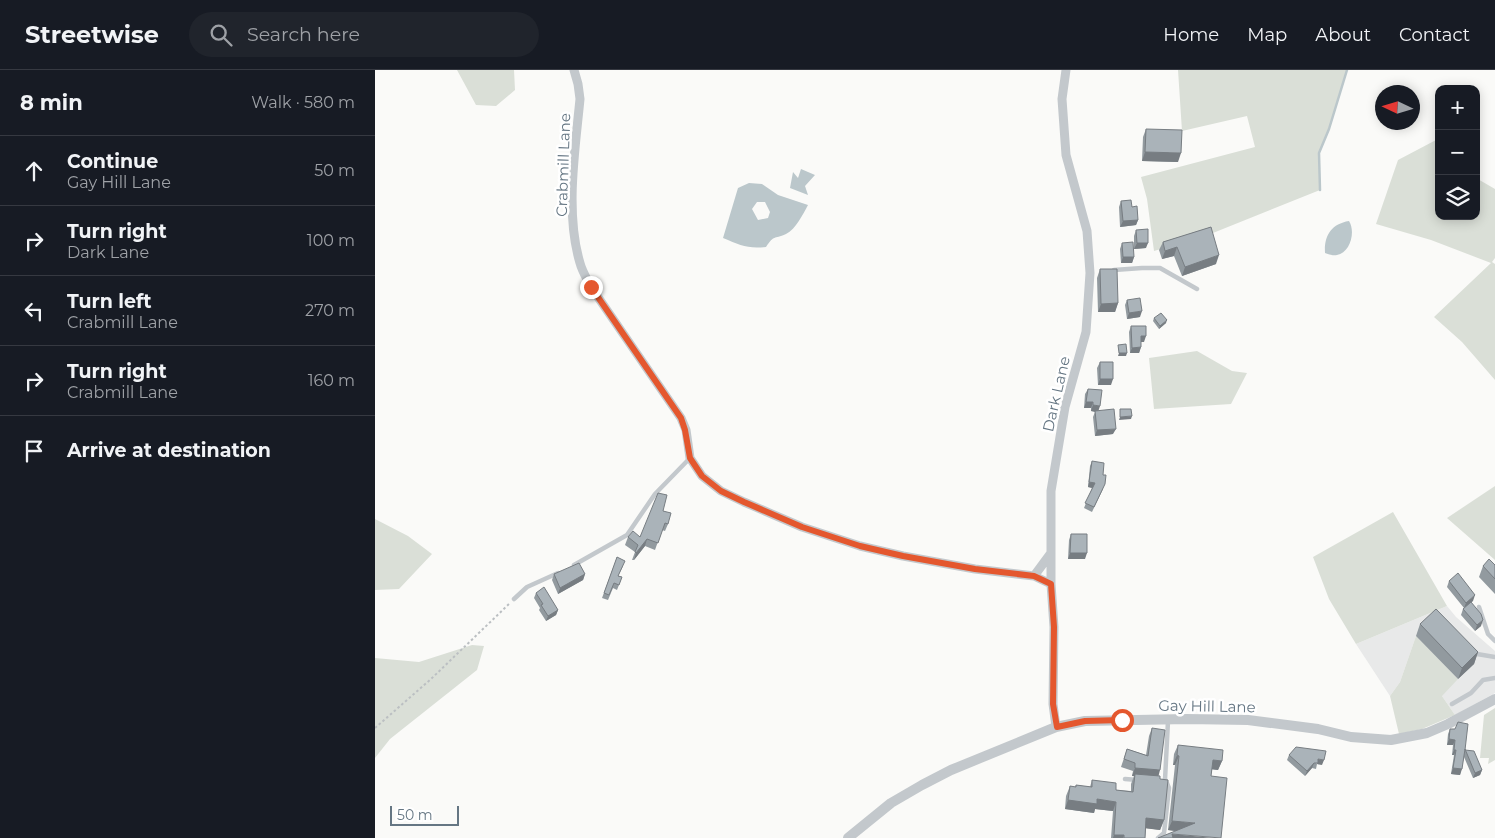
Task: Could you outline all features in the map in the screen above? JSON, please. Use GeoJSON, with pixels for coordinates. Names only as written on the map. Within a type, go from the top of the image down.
{"type":"FeatureCollection","features":[{"type":"Feature","properties":{"kind":"street","name":"Crabmill Lane"},"geometry":{"type":"LineString","coordinates":[[574,70],[579,84],[580,99],[573,208],[575,237],[580,264],[591,287],[681,418],[690,458],[702,476],[721,491],[802,527],[860,546],[975,569],[1034,576],[1051,584]]}},
{"type":"Feature","properties":{"kind":"street","name":"Dark Lane"},"geometry":{"type":"LineString","coordinates":[[1057,727],[1053,704],[1054,627],[1051,584],[1051,491],[1065,407],[1086,332],[1094,272],[1087,231],[1066,155],[1062,98],[1066,70]]}},
{"type":"Feature","properties":{"kind":"street"},"geometry":{"type":"LineString","coordinates":[[1034,576],[1051,553]]}},
{"type":"Feature","properties":{"kind":"street","name":"Gay Hill Lane"},"geometry":{"type":"LineString","coordinates":[[848,838],[891,804],[922,785],[951,770],[1057,727],[1085,721],[1249,720],[1318,729],[1351,737],[1391,740],[1427,732],[1448,724],[1495,699]]}},
{"type":"Feature","properties":{"kind":"lane"},"geometry":{"type":"LineString","coordinates":[[1107,271],[1159,268],[1197,289]]}},
{"type":"Feature","properties":{"kind":"lane"},"geometry":{"type":"LineString","coordinates":[[571,567],[627,535],[655,494],[690,458]]}},
{"type":"Feature","properties":{"kind":"lane"},"geometry":{"type":"LineString","coordinates":[[514,599],[527,587],[562,571]]}},
{"type":"Feature","properties":{"kind":"lane"},"geometry":{"type":"LineString","coordinates":[[1479,607],[1488,634],[1495,641]]}},
{"type":"Feature","properties":{"kind":"lane"},"geometry":{"type":"LineString","coordinates":[[1466,644],[1477,654],[1495,657]]}},
{"type":"Feature","properties":{"kind":"lane"},"geometry":{"type":"LineString","coordinates":[[1452,704],[1471,693],[1483,680],[1495,678]]}},
{"type":"Feature","properties":{"kind":"lane"},"geometry":{"type":"LineString","coordinates":[[1158,838],[1164,833],[1169,788],[1165,780],[1168,719]]}},
{"type":"Feature","properties":{"kind":"lane"},"geometry":{"type":"LineString","coordinates":[[1125,779],[1144,781]]}},
{"type":"Feature","properties":{"kind":"lane"},"geometry":{"type":"LineString","coordinates":[[1154,781],[1161,782],[1165,780]]}},
{"type":"Feature","properties":{"kind":"path"},"geometry":{"type":"LineString","coordinates":[[375,728],[431,679],[514,599]]}},
{"type":"Feature","properties":{"kind":"shaded area"},"geometry":{"type":"Polygon","coordinates":[[[457,70],[514,70],[515,90],[496,106],[476,105],[457,70]]]}},
{"type":"Feature","properties":{"kind":"shaded area"},"geometry":{"type":"Polygon","coordinates":[[[1178,70],[1347,70],[1329,129],[1319,153],[1320,190],[1208,235],[1154,251],[1147,199],[1141,177],[1255,147],[1247,116],[1182,131],[1178,70]]]}},
{"type":"Feature","properties":{"kind":"shaded area"},"geometry":{"type":"Polygon","coordinates":[[[1435,141],[1435,220],[1480,220],[1480,180],[1495,189],[1495,258],[1492,262],[1495,264],[1495,380],[1462,342],[1434,317],[1491,263],[1431,240],[1376,224],[1398,160],[1435,141]]]}},
{"type":"Feature","properties":{"kind":"shaded area"},"geometry":{"type":"Polygon","coordinates":[[[801,169],[815,175],[805,186],[808,195],[790,188],[793,172],[798,178],[801,169]]]}},
{"type":"Feature","properties":{"kind":"shaded area"},"geometry":{"type":"Polygon","coordinates":[[[749,183],[762,184],[778,195],[808,205],[790,232],[773,239],[766,247],[744,246],[723,238],[738,188],[749,183]],[[757,202],[752,209],[758,220],[768,218],[770,212],[765,202],[757,202]]]}},
{"type":"Feature","properties":{"kind":"shaded area"},"geometry":{"type":"Polygon","coordinates":[[[1349,221],[1352,236],[1345,250],[1335,255],[1325,253],[1327,236],[1333,228],[1349,221]]]}},
{"type":"Feature","properties":{"kind":"shaded area"},"geometry":{"type":"Polygon","coordinates":[[[1197,351],[1232,371],[1247,373],[1231,404],[1154,409],[1149,358],[1197,351]]]}},
{"type":"Feature","properties":{"kind":"shaded area"},"geometry":{"type":"Polygon","coordinates":[[[1495,486],[1495,560],[1447,518],[1495,486]]]}},
{"type":"Feature","properties":{"kind":"shaded area"},"geometry":{"type":"Polygon","coordinates":[[[1393,512],[1447,606],[1356,644],[1329,599],[1313,557],[1393,512]]]}},
{"type":"Feature","properties":{"kind":"shaded area"},"geometry":{"type":"Polygon","coordinates":[[[375,519],[408,536],[432,554],[399,589],[375,590],[375,519]]]}},
{"type":"Feature","properties":{"kind":"shaded area"},"geometry":{"type":"Polygon","coordinates":[[[1447,606],[1456,617],[1495,651],[1495,693],[1455,715],[1442,696],[1416,636],[1400,682],[1390,696],[1356,644],[1447,606]]]}},
{"type":"Feature","properties":{"kind":"shaded area"},"geometry":{"type":"Polygon","coordinates":[[[1416,636],[1458,679],[1442,696],[1455,715],[1422,729],[1399,734],[1390,696],[1400,682],[1416,636]]]}},
{"type":"Feature","properties":{"kind":"shaded area"},"geometry":{"type":"Polygon","coordinates":[[[472,645],[484,646],[477,670],[390,739],[375,758],[375,658],[419,662],[472,645]]]}},
{"type":"Feature","properties":{"kind":"shaded area"},"geometry":{"type":"Polygon","coordinates":[[[1495,708],[1495,760],[1488,764],[1489,758],[1480,758],[1484,715],[1495,708]]]}},
{"type":"Feature","properties":{"kind":"building"},"geometry":{"type":"Polygon","coordinates":[[[1146,129],[1182,130],[1181,153],[1145,152],[1146,129]]]}},
{"type":"Feature","properties":{"kind":"building"},"geometry":{"type":"Polygon","coordinates":[[[1131,200],[1132,207],[1137,206],[1138,220],[1123,221],[1121,201],[1131,200]]]}},
{"type":"Feature","properties":{"kind":"building"},"geometry":{"type":"Polygon","coordinates":[[[1211,227],[1219,255],[1185,267],[1177,247],[1165,251],[1163,242],[1211,227]]]}},
{"type":"Feature","properties":{"kind":"building"},"geometry":{"type":"Polygon","coordinates":[[[1148,229],[1148,243],[1137,243],[1136,230],[1148,229]]]}},
{"type":"Feature","properties":{"kind":"building"},"geometry":{"type":"Polygon","coordinates":[[[1133,242],[1134,257],[1123,257],[1122,243],[1133,242]]]}},
{"type":"Feature","properties":{"kind":"building"},"geometry":{"type":"Polygon","coordinates":[[[1100,269],[1117,269],[1118,303],[1101,304],[1100,269]]]}},
{"type":"Feature","properties":{"kind":"building"},"geometry":{"type":"Polygon","coordinates":[[[1140,298],[1142,311],[1129,313],[1127,300],[1140,298]]]}},
{"type":"Feature","properties":{"kind":"building"},"geometry":{"type":"Polygon","coordinates":[[[1161,313],[1167,320],[1160,326],[1154,318],[1161,313]]]}},
{"type":"Feature","properties":{"kind":"building"},"geometry":{"type":"Polygon","coordinates":[[[1131,326],[1146,326],[1146,336],[1141,336],[1141,347],[1132,348],[1131,326]]]}},
{"type":"Feature","properties":{"kind":"building"},"geometry":{"type":"Polygon","coordinates":[[[1126,344],[1127,353],[1119,353],[1118,345],[1126,344]]]}},
{"type":"Feature","properties":{"kind":"building"},"geometry":{"type":"Polygon","coordinates":[[[1100,362],[1113,362],[1113,379],[1100,379],[1100,362]]]}},
{"type":"Feature","properties":{"kind":"building"},"geometry":{"type":"Polygon","coordinates":[[[1088,389],[1102,390],[1100,406],[1093,405],[1093,402],[1086,402],[1088,389]]]}},
{"type":"Feature","properties":{"kind":"building"},"geometry":{"type":"Polygon","coordinates":[[[1114,409],[1116,429],[1097,430],[1095,411],[1114,409]]]}},
{"type":"Feature","properties":{"kind":"building"},"geometry":{"type":"Polygon","coordinates":[[[1120,409],[1131,409],[1132,416],[1120,417],[1120,409]]]}},
{"type":"Feature","properties":{"kind":"building"},"geometry":{"type":"Polygon","coordinates":[[[1092,461],[1104,463],[1103,475],[1106,475],[1105,484],[1094,507],[1085,503],[1095,483],[1089,482],[1092,461]]]}},
{"type":"Feature","properties":{"kind":"building"},"geometry":{"type":"Polygon","coordinates":[[[658,493],[667,495],[663,511],[671,513],[668,524],[665,523],[658,543],[647,539],[636,553],[638,545],[628,537],[633,531],[640,537],[658,493]]]}},
{"type":"Feature","properties":{"kind":"building"},"geometry":{"type":"Polygon","coordinates":[[[1071,534],[1087,534],[1087,553],[1070,553],[1071,534]]]}},
{"type":"Feature","properties":{"kind":"building"},"geometry":{"type":"Polygon","coordinates":[[[617,557],[625,561],[618,576],[622,577],[619,585],[614,583],[609,595],[604,593],[617,557]]]}},
{"type":"Feature","properties":{"kind":"building"},"geometry":{"type":"Polygon","coordinates":[[[1489,559],[1495,565],[1495,579],[1483,566],[1489,559]]]}},
{"type":"Feature","properties":{"kind":"building"},"geometry":{"type":"Polygon","coordinates":[[[579,563],[585,574],[560,588],[554,574],[579,563]]]}},
{"type":"Feature","properties":{"kind":"building"},"geometry":{"type":"Polygon","coordinates":[[[1458,573],[1475,595],[1466,603],[1449,581],[1458,573]]]}},
{"type":"Feature","properties":{"kind":"building"},"geometry":{"type":"Polygon","coordinates":[[[544,587],[558,610],[548,616],[536,593],[544,587]]]}},
{"type":"Feature","properties":{"kind":"building"},"geometry":{"type":"Polygon","coordinates":[[[1471,602],[1481,614],[1483,620],[1477,625],[1463,609],[1471,602]]]}},
{"type":"Feature","properties":{"kind":"building"},"geometry":{"type":"Polygon","coordinates":[[[1436,609],[1478,652],[1462,668],[1420,624],[1436,609]]]}},
{"type":"Feature","properties":{"kind":"building"},"geometry":{"type":"Polygon","coordinates":[[[1458,722],[1468,724],[1462,769],[1453,768],[1456,750],[1454,750],[1455,740],[1449,739],[1450,729],[1455,729],[1458,722]]]}},
{"type":"Feature","properties":{"kind":"building"},"geometry":{"type":"Polygon","coordinates":[[[1152,728],[1165,730],[1160,770],[1135,768],[1135,763],[1124,759],[1127,749],[1148,756],[1152,728]]]}},
{"type":"Feature","properties":{"kind":"building"},"geometry":{"type":"Polygon","coordinates":[[[1178,745],[1223,750],[1222,761],[1213,760],[1211,776],[1227,778],[1221,838],[1172,834],[1173,838],[1158,838],[1195,823],[1172,821],[1179,756],[1177,755],[1178,745]]]}},
{"type":"Feature","properties":{"kind":"building"},"geometry":{"type":"Polygon","coordinates":[[[1296,747],[1326,751],[1324,760],[1318,759],[1318,763],[1314,763],[1307,771],[1289,755],[1296,747]]]}},
{"type":"Feature","properties":{"kind":"building"},"geometry":{"type":"Polygon","coordinates":[[[1465,750],[1474,751],[1482,770],[1475,773],[1465,750]]]}},
{"type":"Feature","properties":{"kind":"building"},"geometry":{"type":"Polygon","coordinates":[[[1135,774],[1160,776],[1160,779],[1168,780],[1164,820],[1146,818],[1145,838],[1124,838],[1124,835],[1114,835],[1116,802],[1097,799],[1097,804],[1068,800],[1070,786],[1092,787],[1092,780],[1116,783],[1116,790],[1133,792],[1135,774]]]}},
{"type":"Feature","properties":{"kind":"waterway"},"geometry":{"type":"LineString","coordinates":[[1320,190],[1319,153],[1329,129],[1347,70]]}},
{"type":"Feature","properties":{"kind":"route"},"geometry":{"type":"LineString","coordinates":[[591,287],[681,418],[690,458],[702,476],[721,491],[744,502],[802,527],[860,546],[975,569],[1034,576],[1051,584],[1054,627],[1053,704],[1057,727],[1085,721],[1122,720]]}}]}
